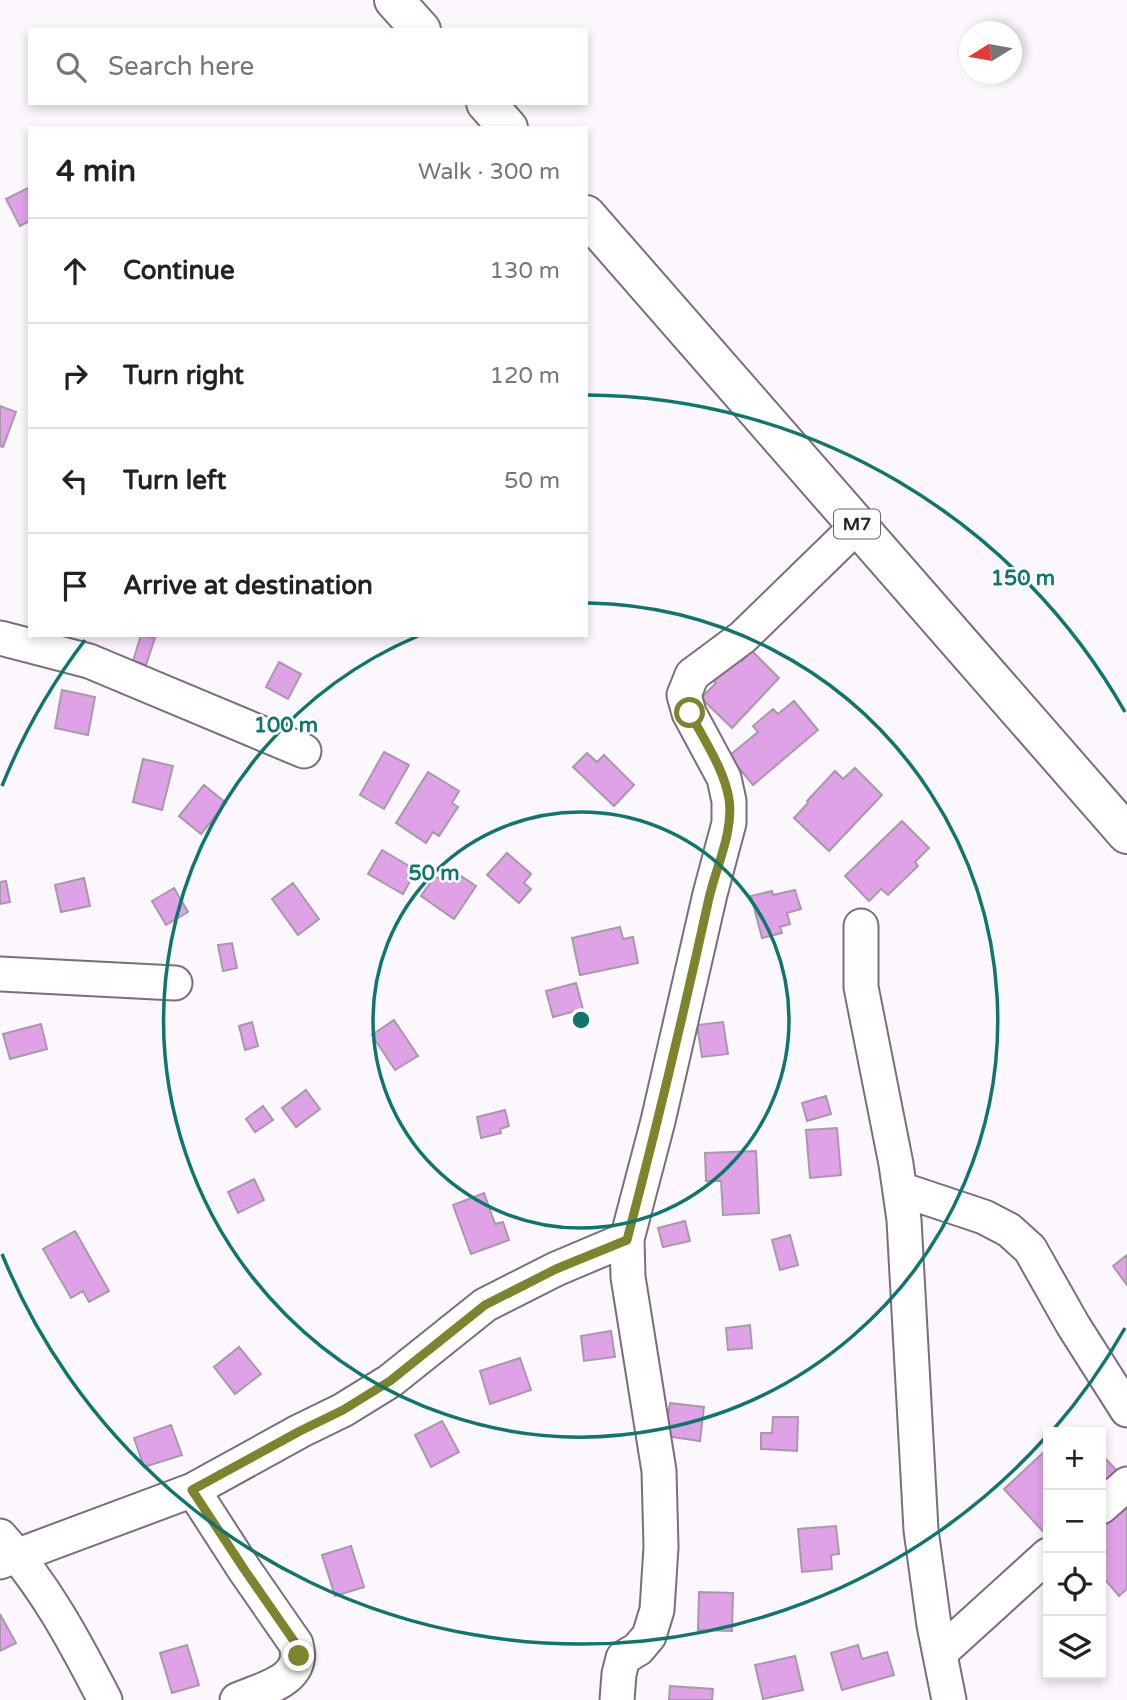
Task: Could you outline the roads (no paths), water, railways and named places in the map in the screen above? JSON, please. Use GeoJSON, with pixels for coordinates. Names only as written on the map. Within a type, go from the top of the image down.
{"type":"FeatureCollection","features":[{"type":"Feature","properties":{"kind":"main road"},"geometry":{"type":"LineString","coordinates":[[394,0],[419,28]]}},
{"type":"Feature","properties":{"kind":"main road"},"geometry":{"type":"LineString","coordinates":[[488,105],[506,126]]}},
{"type":"Feature","properties":{"kind":"main road","name":"M7"},"geometry":{"type":"LineString","coordinates":[[588,217],[1127,834]]}},
{"type":"Feature","properties":{"kind":"street"},"geometry":{"type":"LineString","coordinates":[[617,1700],[623,1658],[638,1649],[649,1636],[657,1611],[660,1547],[659,1471],[628,1277],[627,1240],[729,823],[729,801],[724,778],[690,713],[684,695],[692,675],[743,637],[858,526]]}},
{"type":"Feature","properties":{"kind":"street"},"geometry":{"type":"LineString","coordinates":[[0,638],[89,661],[304,751]]}},
{"type":"Feature","properties":{"kind":"street"},"geometry":{"type":"LineString","coordinates":[[861,926],[861,987],[904,1220],[921,1530],[933,1625],[949,1700]]}},
{"type":"Feature","properties":{"kind":"street"},"geometry":{"type":"LineString","coordinates":[[0,974],[175,983]]}},
{"type":"Feature","properties":{"kind":"street"},"geometry":{"type":"LineString","coordinates":[[900,1189],[984,1217],[1009,1230],[1030,1249],[1073,1325],[1127,1410]]}},
{"type":"Feature","properties":{"kind":"street"},"geometry":{"type":"LineString","coordinates":[[106,1700],[64,1621],[6,1551],[192,1490],[343,1410],[390,1381],[485,1305],[556,1269],[627,1240]]}},
{"type":"Feature","properties":{"kind":"street"},"geometry":{"type":"LineString","coordinates":[[1106,1502],[1127,1483]]}},
{"type":"Feature","properties":{"kind":"street"},"geometry":{"type":"LineString","coordinates":[[192,1490],[296,1644],[299,1656],[295,1670],[277,1683],[237,1700]]}},
{"type":"Feature","properties":{"kind":"street"},"geometry":{"type":"LineString","coordinates":[[940,1653],[1043,1560]]}}]}
